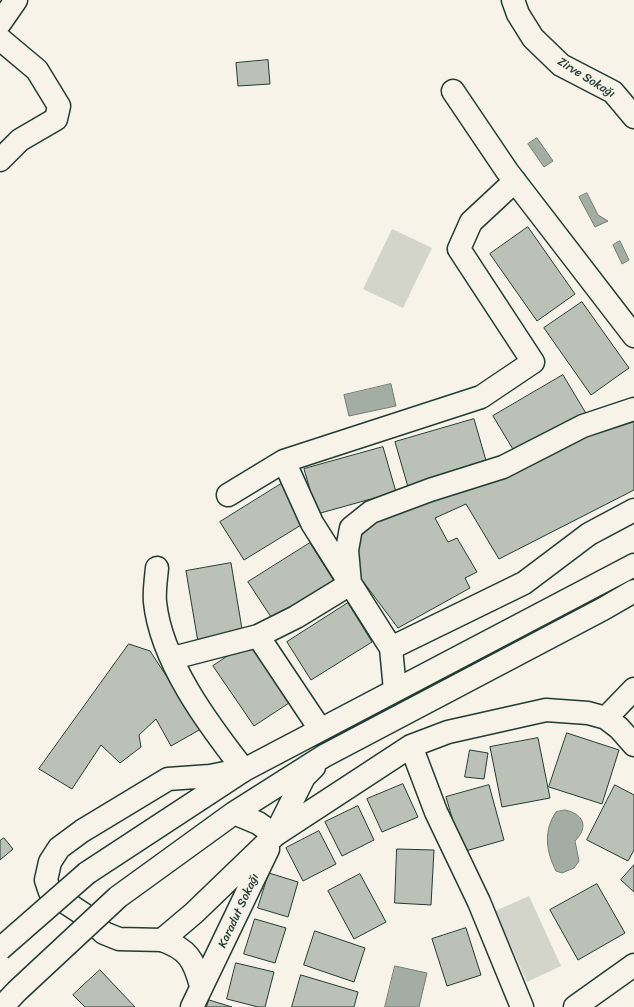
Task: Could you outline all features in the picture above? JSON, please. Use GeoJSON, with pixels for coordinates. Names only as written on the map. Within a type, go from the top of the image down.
{"type":"FeatureCollection","features":[{"type":"Feature","properties":{"kind":"main road"},"geometry":{"type":"LineString","coordinates":[[0,23],[16,0]]}},
{"type":"Feature","properties":{"kind":"main road","name":"Zirve Sokağı"},"geometry":{"type":"LineString","coordinates":[[513,0],[518,14],[533,38],[561,65],[614,92],[634,117]]}},
{"type":"Feature","properties":{"kind":"main road"},"geometry":{"type":"LineString","coordinates":[[0,39],[37,70],[59,106],[56,119],[20,140],[0,160]]}},
{"type":"Feature","properties":{"kind":"main road"},"geometry":{"type":"LineString","coordinates":[[453,91],[515,181],[634,336]]}},
{"type":"Feature","properties":{"kind":"main road"},"geometry":{"type":"LineString","coordinates":[[228,495],[284,461],[481,397],[533,362],[459,249],[471,222],[515,181]]}},
{"type":"Feature","properties":{"kind":"main road"},"geometry":{"type":"LineString","coordinates":[[350,584],[347,550],[351,528],[371,512],[430,490],[503,467],[583,426],[634,409]]}},
{"type":"Feature","properties":{"kind":"main road"},"geometry":{"type":"LineString","coordinates":[[284,461],[312,523],[391,648],[395,690]]}},
{"type":"Feature","properties":{"kind":"main road"},"geometry":{"type":"LineString","coordinates":[[391,648],[524,583],[589,534],[634,510]]}},
{"type":"Feature","properties":{"kind":"main road"},"geometry":{"type":"LineString","coordinates":[[0,949],[87,873],[244,770],[634,565]]}},
{"type":"Feature","properties":{"kind":"main road"},"geometry":{"type":"LineString","coordinates":[[157,568],[155,602],[166,645],[205,720],[244,770]]}},
{"type":"Feature","properties":{"kind":"main road"},"geometry":{"type":"LineString","coordinates":[[173,658],[258,636],[296,617],[350,584]]}},
{"type":"Feature","properties":{"kind":"main road"},"geometry":{"type":"LineString","coordinates":[[2,1007],[17,991],[118,897],[234,813],[324,756],[596,613],[634,591]]}},
{"type":"Feature","properties":{"kind":"main road"},"geometry":{"type":"LineString","coordinates":[[258,636],[320,729]]}},
{"type":"Feature","properties":{"kind":"main road"},"geometry":{"type":"LineString","coordinates":[[606,718],[634,689]]}},
{"type":"Feature","properties":{"kind":"main road"},"geometry":{"type":"LineString","coordinates":[[162,940],[194,913],[275,835],[411,746],[448,732],[546,710],[588,713],[606,718],[619,728],[634,745]]}},
{"type":"Feature","properties":{"kind":"main road"},"geometry":{"type":"LineString","coordinates":[[411,746],[436,812],[479,902],[522,1007]]}},
{"type":"Feature","properties":{"kind":"main road","name":"Karadut Sokağı"},"geometry":{"type":"LineString","coordinates":[[192,1007],[304,777],[324,756]]}},
{"type":"Feature","properties":{"kind":"main road"},"geometry":{"type":"LineString","coordinates":[[201,986],[195,966],[177,945],[162,940],[119,939],[104,933],[83,914],[50,892],[46,880],[50,862],[59,848],[82,831],[168,779],[210,776],[244,770]]}},
{"type":"Feature","properties":{"kind":"main road"},"geometry":{"type":"LineString","coordinates":[[234,813],[258,823],[275,835]]}},
{"type":"Feature","properties":{"kind":"main road"},"geometry":{"type":"LineString","coordinates":[[575,1007],[634,965]]}},
{"type":"Feature","properties":{"kind":"shaded area"},"geometry":{"type":"Polygon","coordinates":[[[537,138],[553,161],[544,167],[528,144],[537,138]]]}},
{"type":"Feature","properties":{"kind":"shaded area"},"geometry":{"type":"Polygon","coordinates":[[[587,193],[598,215],[608,221],[595,227],[579,197],[587,193]]]}},
{"type":"Feature","properties":{"kind":"shaded area"},"geometry":{"type":"Polygon","coordinates":[[[392,229],[432,248],[403,308],[363,289],[392,229]]]}},
{"type":"Feature","properties":{"kind":"shaded area"},"geometry":{"type":"Polygon","coordinates":[[[620,241],[629,260],[622,264],[613,245],[620,241]]]}},
{"type":"Feature","properties":{"kind":"shaded area"},"geometry":{"type":"Polygon","coordinates":[[[391,384],[396,406],[349,416],[344,395],[391,384]]]}},
{"type":"Feature","properties":{"kind":"shaded area"},"geometry":{"type":"Polygon","coordinates":[[[565,810],[577,815],[583,826],[582,831],[575,841],[579,861],[574,868],[562,873],[556,871],[550,856],[547,841],[549,826],[556,812],[565,810]]]}},
{"type":"Feature","properties":{"kind":"shaded area"},"geometry":{"type":"Polygon","coordinates":[[[529,896],[561,966],[527,982],[495,911],[529,896]]]}},
{"type":"Feature","properties":{"kind":"shaded area"},"geometry":{"type":"Polygon","coordinates":[[[395,966],[427,973],[419,1007],[385,1007],[395,966]]]}},
{"type":"Feature","properties":{"kind":"building"},"geometry":{"type":"Polygon","coordinates":[[[268,60],[270,84],[238,86],[236,63],[268,60]]]}},
{"type":"Feature","properties":{"kind":"building"},"geometry":{"type":"Polygon","coordinates":[[[528,227],[575,294],[537,321],[490,254],[528,227]]]}},
{"type":"Feature","properties":{"kind":"building"},"geometry":{"type":"Polygon","coordinates":[[[582,302],[629,368],[591,395],[544,328],[582,302]]]}},
{"type":"Feature","properties":{"kind":"building"},"geometry":{"type":"Polygon","coordinates":[[[563,375],[587,415],[517,456],[493,416],[563,375]]]}},
{"type":"Feature","properties":{"kind":"building"},"geometry":{"type":"Polygon","coordinates":[[[634,418],[634,490],[499,559],[466,504],[435,518],[448,542],[457,538],[477,572],[465,578],[470,588],[398,628],[356,572],[355,551],[362,530],[383,511],[563,442],[634,418]]]}},
{"type":"Feature","properties":{"kind":"building"},"geometry":{"type":"Polygon","coordinates":[[[474,419],[487,464],[408,487],[395,442],[474,419]]]}},
{"type":"Feature","properties":{"kind":"building"},"geometry":{"type":"Polygon","coordinates":[[[383,447],[396,492],[317,514],[304,469],[383,447]]]}},
{"type":"Feature","properties":{"kind":"building"},"geometry":{"type":"Polygon","coordinates":[[[281,484],[306,522],[244,560],[220,522],[281,484]]]}},
{"type":"Feature","properties":{"kind":"building"},"geometry":{"type":"Polygon","coordinates":[[[310,543],[334,581],[273,620],[248,582],[310,543]]]}},
{"type":"Feature","properties":{"kind":"building"},"geometry":{"type":"Polygon","coordinates":[[[231,563],[243,635],[198,642],[186,571],[231,563]]]}},
{"type":"Feature","properties":{"kind":"building"},"geometry":{"type":"Polygon","coordinates":[[[348,603],[372,642],[311,680],[287,642],[348,603]]]}},
{"type":"Feature","properties":{"kind":"building"},"geometry":{"type":"Polygon","coordinates":[[[251,641],[292,701],[254,726],[213,666],[251,641]]]}},
{"type":"Feature","properties":{"kind":"building"},"geometry":{"type":"Polygon","coordinates":[[[129,644],[150,651],[201,729],[171,746],[156,719],[139,735],[141,747],[120,763],[101,745],[72,789],[39,769],[129,644]]]}},
{"type":"Feature","properties":{"kind":"building"},"geometry":{"type":"Polygon","coordinates":[[[567,733],[619,750],[602,804],[549,787],[567,733]]]}},
{"type":"Feature","properties":{"kind":"building"},"geometry":{"type":"Polygon","coordinates":[[[538,738],[550,798],[502,807],[490,747],[538,738]]]}},
{"type":"Feature","properties":{"kind":"building"},"geometry":{"type":"Polygon","coordinates":[[[470,750],[488,753],[484,779],[465,777],[470,750]]]}},
{"type":"Feature","properties":{"kind":"building"},"geometry":{"type":"Polygon","coordinates":[[[403,784],[418,817],[382,832],[367,799],[403,784]]]}},
{"type":"Feature","properties":{"kind":"building"},"geometry":{"type":"Polygon","coordinates":[[[489,785],[504,840],[462,852],[446,797],[489,785]]]}},
{"type":"Feature","properties":{"kind":"building"},"geometry":{"type":"Polygon","coordinates":[[[615,785],[634,795],[634,850],[628,861],[587,840],[615,785]]]}},
{"type":"Feature","properties":{"kind":"building"},"geometry":{"type":"Polygon","coordinates":[[[358,806],[374,840],[342,856],[325,822],[358,806]]]}},
{"type":"Feature","properties":{"kind":"building"},"geometry":{"type":"Polygon","coordinates":[[[319,831],[336,864],[303,881],[286,848],[319,831]]]}},
{"type":"Feature","properties":{"kind":"building"},"geometry":{"type":"Polygon","coordinates":[[[4,838],[13,849],[0,860],[0,841],[4,838]]]}},
{"type":"Feature","properties":{"kind":"building"},"geometry":{"type":"Polygon","coordinates":[[[397,849],[434,850],[431,905],[395,903],[397,849]]]}},
{"type":"Feature","properties":{"kind":"building"},"geometry":{"type":"Polygon","coordinates":[[[634,865],[634,892],[621,880],[634,865]]]}},
{"type":"Feature","properties":{"kind":"building"},"geometry":{"type":"Polygon","coordinates":[[[269,873],[298,882],[288,917],[258,908],[269,873]]]}},
{"type":"Feature","properties":{"kind":"building"},"geometry":{"type":"Polygon","coordinates":[[[360,874],[386,922],[354,939],[328,891],[360,874]]]}},
{"type":"Feature","properties":{"kind":"building"},"geometry":{"type":"Polygon","coordinates":[[[597,884],[625,933],[578,960],[550,910],[597,884]]]}},
{"type":"Feature","properties":{"kind":"building"},"geometry":{"type":"Polygon","coordinates":[[[255,919],[286,928],[275,963],[244,954],[255,919]]]}},
{"type":"Feature","properties":{"kind":"building"},"geometry":{"type":"Polygon","coordinates":[[[466,928],[481,975],[447,986],[432,939],[466,928]]]}},
{"type":"Feature","properties":{"kind":"building"},"geometry":{"type":"Polygon","coordinates":[[[315,931],[365,948],[354,982],[304,965],[315,931]]]}},
{"type":"Feature","properties":{"kind":"building"},"geometry":{"type":"Polygon","coordinates":[[[236,963],[274,972],[265,1007],[258,1007],[227,999],[236,963]]]}},
{"type":"Feature","properties":{"kind":"building"},"geometry":{"type":"Polygon","coordinates":[[[100,970],[135,1007],[85,1007],[73,995],[100,970]]]}},
{"type":"Feature","properties":{"kind":"building"},"geometry":{"type":"Polygon","coordinates":[[[301,975],[358,992],[354,1007],[292,1007],[301,975]]]}},
{"type":"Feature","properties":{"kind":"building"},"geometry":{"type":"Polygon","coordinates":[[[209,1000],[232,1007],[207,1007],[209,1000]]]}}]}
